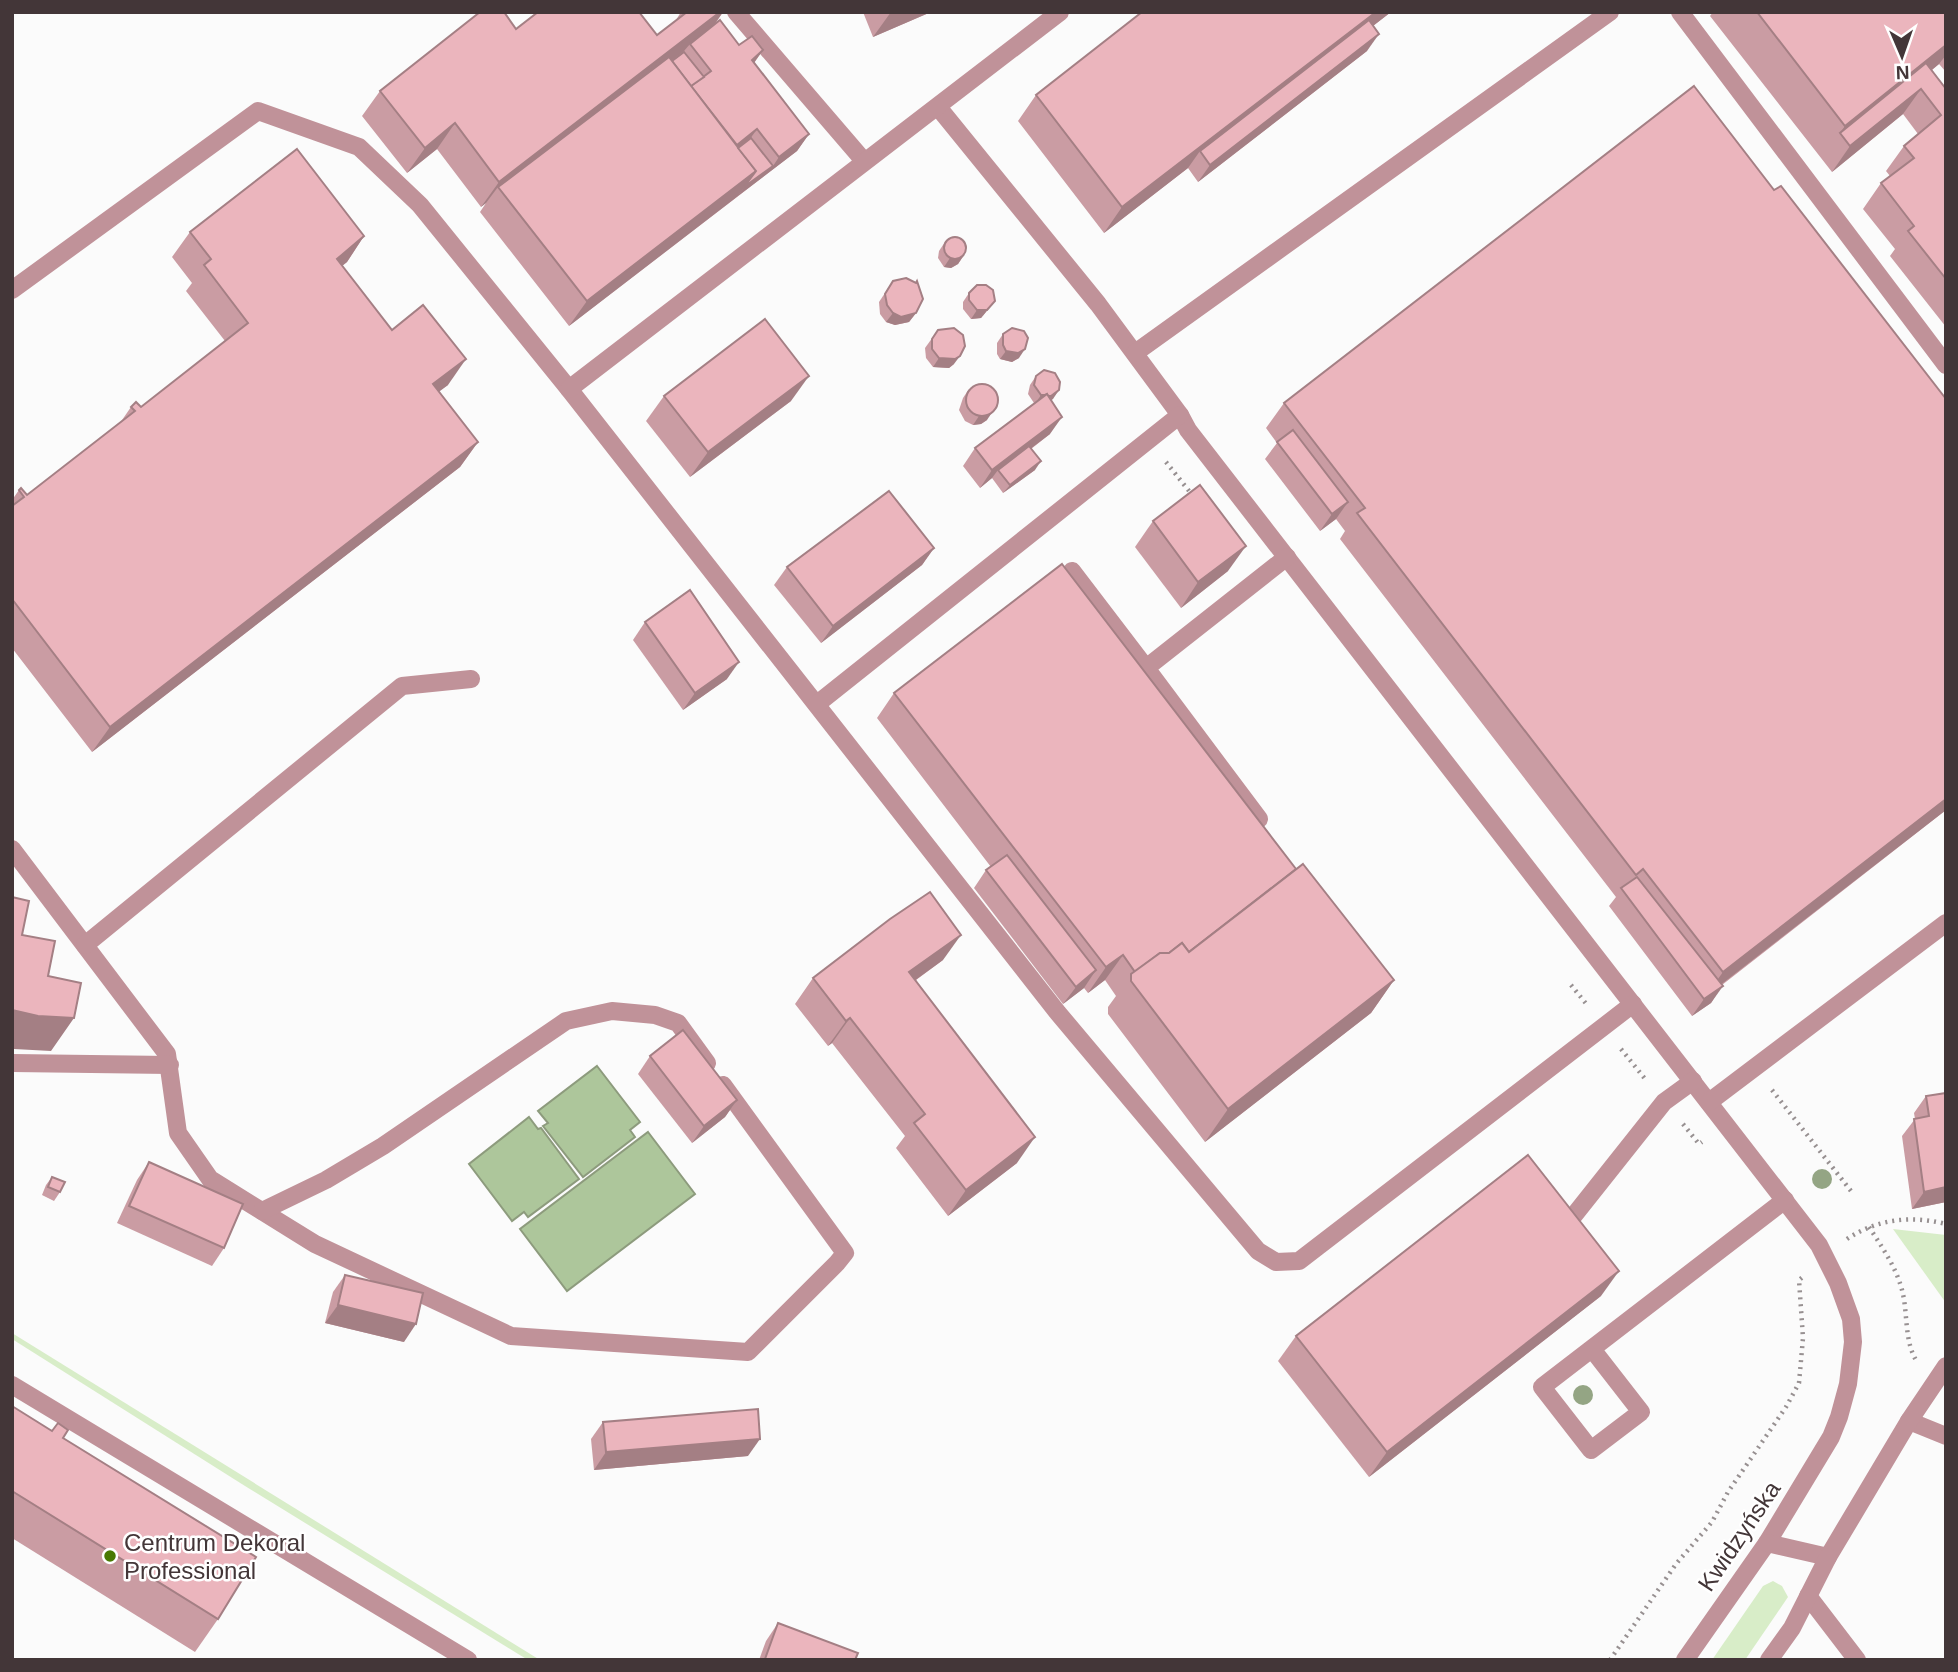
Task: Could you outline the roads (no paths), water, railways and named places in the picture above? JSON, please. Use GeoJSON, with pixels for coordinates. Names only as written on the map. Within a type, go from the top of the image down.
{"type":"FeatureCollection","features":[{"type":"Feature","properties":{"kind":"lane"},"geometry":{"type":"LineString","coordinates":[[736,12],[864,161]]}},
{"type":"Feature","properties":{"kind":"lane"},"geometry":{"type":"LineString","coordinates":[[569,389],[1060,12]]}},
{"type":"Feature","properties":{"kind":"lane"},"geometry":{"type":"LineString","coordinates":[[1135,353],[1609,12]]}},
{"type":"Feature","properties":{"kind":"lane"},"geometry":{"type":"LineString","coordinates":[[1680,12],[1946,365]]}},
{"type":"Feature","properties":{"kind":"lane","name":"Kwidzyńska"},"geometry":{"type":"LineString","coordinates":[[938,107],[1098,304],[1181,415],[1188,430],[1785,1200],[1825,1257],[1851,1319],[1853,1342],[1848,1384],[1831,1437],[1767,1543],[1685,1660]]}},
{"type":"Feature","properties":{"kind":"lane"},"geometry":{"type":"LineString","coordinates":[[12,290],[258,111],[359,147],[419,205],[569,389],[1067,1023],[1258,1251],[1276,1262],[1299,1261],[1633,1004]]}},
{"type":"Feature","properties":{"kind":"lane"},"geometry":{"type":"LineString","coordinates":[[817,704],[1181,415]]}},
{"type":"Feature","properties":{"kind":"lane"},"geometry":{"type":"LineString","coordinates":[[1146,668],[1287,557]]}},
{"type":"Feature","properties":{"kind":"lane"},"geometry":{"type":"LineString","coordinates":[[1072,571],[1259,819]]}},
{"type":"Feature","properties":{"kind":"lane"},"geometry":{"type":"LineString","coordinates":[[85,945],[402,685],[471,679]]}},
{"type":"Feature","properties":{"kind":"lane"},"geometry":{"type":"LineString","coordinates":[[12,849],[167,1054],[178,1133],[210,1179],[315,1244],[511,1336],[748,1352],[845,1253],[678,1023],[656,1015],[612,1011],[566,1021],[383,1146],[326,1180],[262,1211]]}},
{"type":"Feature","properties":{"kind":"lane"},"geometry":{"type":"LineString","coordinates":[[1709,1102],[1946,923]]}},
{"type":"Feature","properties":{"kind":"lane"},"geometry":{"type":"LineString","coordinates":[[12,1063],[170,1065]]}},
{"type":"Feature","properties":{"kind":"lane"},"geometry":{"type":"LineString","coordinates":[[1560,1234],[1664,1102],[1693,1081]]}},
{"type":"Feature","properties":{"kind":"lane"},"geometry":{"type":"LineString","coordinates":[[1592,1349],[1641,1412],[1591,1450],[1542,1387],[1785,1200]]}},
{"type":"Feature","properties":{"kind":"lane"},"geometry":{"type":"LineString","coordinates":[[1769,1660],[1792,1628],[1828,1557],[1909,1421],[1946,1366]]}},
{"type":"Feature","properties":{"kind":"lane"},"geometry":{"type":"LineString","coordinates":[[12,1385],[468,1660]]}},
{"type":"Feature","properties":{"kind":"lane"},"geometry":{"type":"LineString","coordinates":[[1909,1421],[1946,1436]]}},
{"type":"Feature","properties":{"kind":"lane"},"geometry":{"type":"LineString","coordinates":[[1767,1543],[1828,1557]]}},
{"type":"Feature","properties":{"kind":"lane"},"geometry":{"type":"LineString","coordinates":[[1808,1597],[1857,1660]]}},
{"type":"Feature","properties":{"kind":"place","name":"Centrum Dekoral Professional"},"geometry":{"type":"Point","coordinates":[110,1556]}}]}
